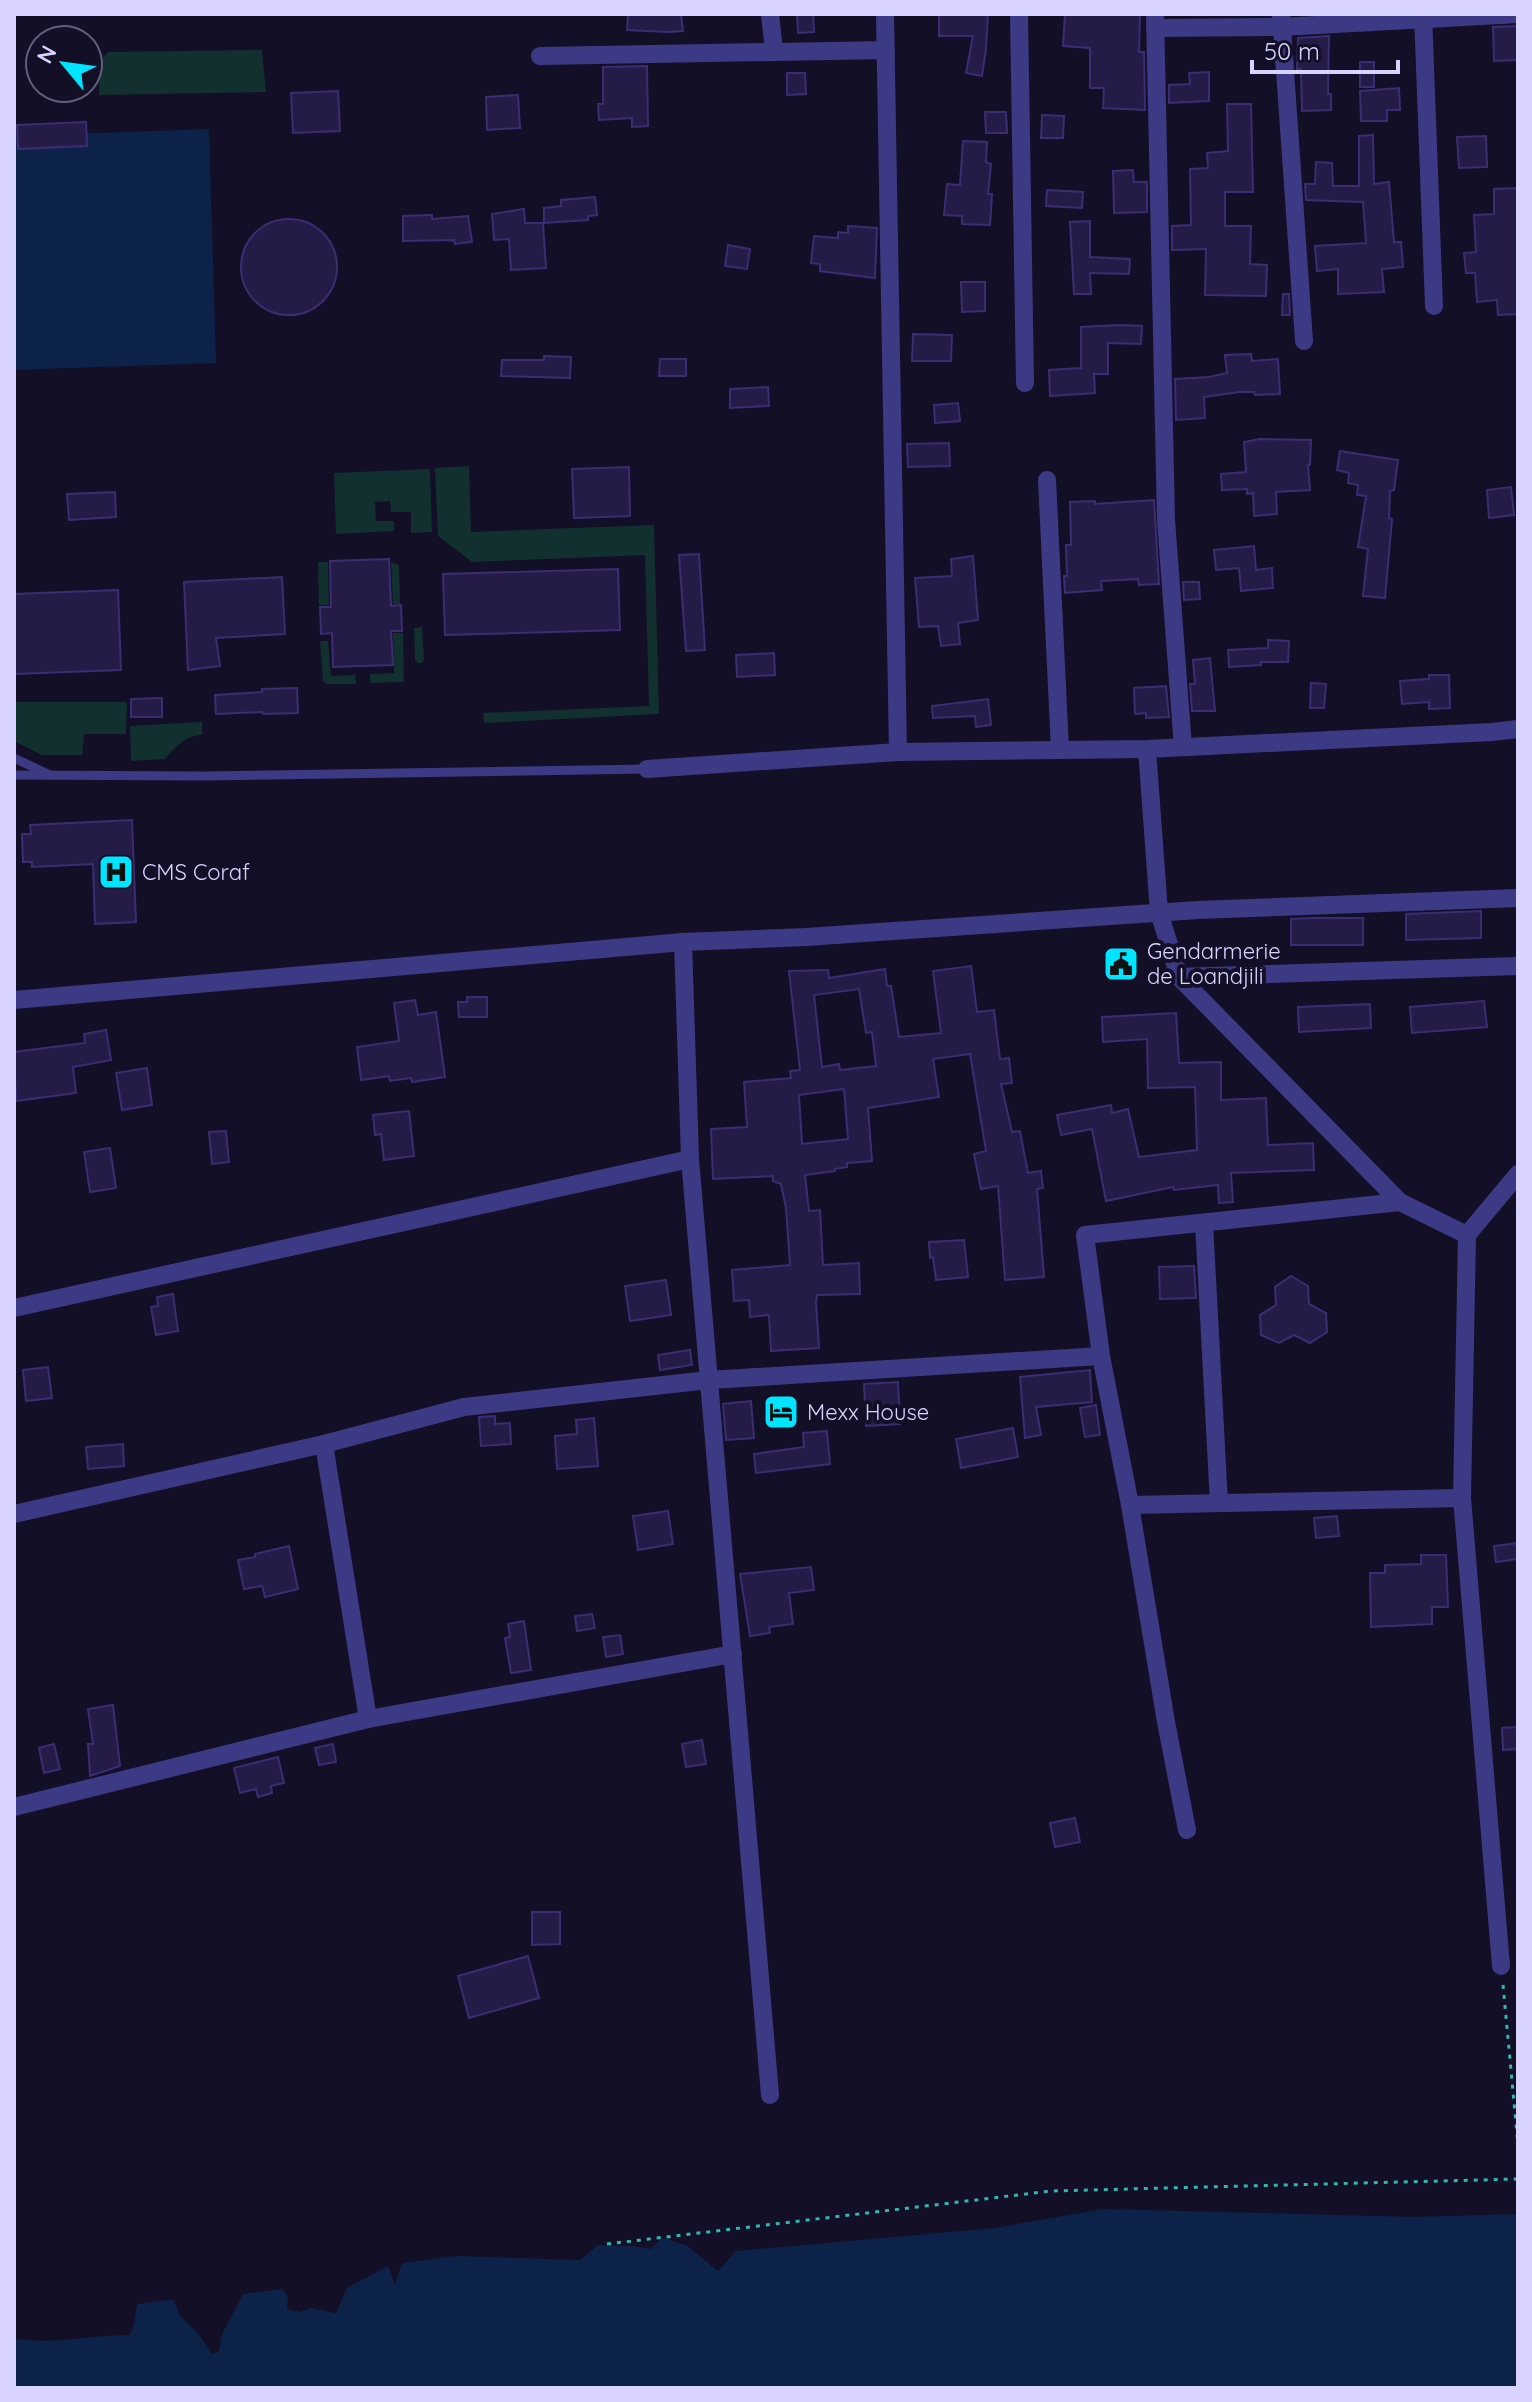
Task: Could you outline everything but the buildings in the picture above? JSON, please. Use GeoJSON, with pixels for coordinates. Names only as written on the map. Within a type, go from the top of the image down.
{"type":"FeatureCollection","features":[{"type":"Feature","properties":{"kind":"street"},"geometry":{"type":"LineString","coordinates":[[770,14],[774,51]]}},
{"type":"Feature","properties":{"kind":"street"},"geometry":{"type":"LineString","coordinates":[[885,14],[898,752]]}},
{"type":"Feature","properties":{"kind":"street"},"geometry":{"type":"LineString","coordinates":[[1019,14],[1025,383]]}},
{"type":"Feature","properties":{"kind":"street"},"geometry":{"type":"LineString","coordinates":[[1183,747],[1166,520],[1155,21],[1518,14]]}},
{"type":"Feature","properties":{"kind":"street"},"geometry":{"type":"LineString","coordinates":[[1423,17],[1434,306]]}},
{"type":"Feature","properties":{"kind":"street"},"geometry":{"type":"LineString","coordinates":[[1281,20],[1304,341]]}},
{"type":"Feature","properties":{"kind":"street"},"geometry":{"type":"LineString","coordinates":[[540,56],[886,50]]}},
{"type":"Feature","properties":{"kind":"street"},"geometry":{"type":"LineString","coordinates":[[1047,480],[1060,749]]}},
{"type":"Feature","properties":{"kind":"street"},"geometry":{"type":"LineString","coordinates":[[647,769],[898,752],[1147,749],[1518,729]]}},
{"type":"Feature","properties":{"kind":"street"},"geometry":{"type":"LineString","coordinates":[[1147,749],[1159,912],[1179,977],[1400,1202],[1467,1235]]}},
{"type":"Feature","properties":{"kind":"street"},"geometry":{"type":"LineString","coordinates":[[14,1000],[683,942],[806,937],[1159,912],[1518,898]]}},
{"type":"Feature","properties":{"kind":"street"},"geometry":{"type":"LineString","coordinates":[[683,942],[690,1159],[770,2095]]}},
{"type":"Feature","properties":{"kind":"street"},"geometry":{"type":"LineString","coordinates":[[1179,977],[1518,966]]}},
{"type":"Feature","properties":{"kind":"street"},"geometry":{"type":"LineString","coordinates":[[14,1308],[690,1159]]}},
{"type":"Feature","properties":{"kind":"street"},"geometry":{"type":"LineString","coordinates":[[1501,1966],[1462,1498],[1467,1235],[1518,1174]]}},
{"type":"Feature","properties":{"kind":"street"},"geometry":{"type":"LineString","coordinates":[[1187,1830],[1101,1356],[1085,1235],[1400,1202]]}},
{"type":"Feature","properties":{"kind":"street"},"geometry":{"type":"LineString","coordinates":[[1204,1223],[1219,1503]]}},
{"type":"Feature","properties":{"kind":"street"},"geometry":{"type":"LineString","coordinates":[[14,1514],[324,1444],[464,1407],[709,1380],[1101,1356]]}},
{"type":"Feature","properties":{"kind":"street"},"geometry":{"type":"LineString","coordinates":[[324,1444],[368,1719]]}},
{"type":"Feature","properties":{"kind":"street"},"geometry":{"type":"LineString","coordinates":[[1130,1505],[1462,1498]]}},
{"type":"Feature","properties":{"kind":"street"},"geometry":{"type":"LineString","coordinates":[[14,1807],[368,1719],[733,1654]]}},
{"type":"Feature","properties":{"kind":"lane"},"geometry":{"type":"LineString","coordinates":[[14,758],[51,775]]}},
{"type":"Feature","properties":{"kind":"lane"},"geometry":{"type":"LineString","coordinates":[[14,775],[205,776],[647,769]]}},
{"type":"Feature","properties":{"kind":"path"},"geometry":{"type":"LineString","coordinates":[[1501,1966],[1518,2145]]}},
{"type":"Feature","properties":{"kind":"path"},"geometry":{"type":"LineString","coordinates":[[607,2244],[1051,2191],[1518,2179]]}},
{"type":"Feature","properties":{"kind":"green space"},"geometry":{"type":"Polygon","coordinates":[[[262,50],[266,92],[104,95],[104,56],[108,52],[262,50]]]}},
{"type":"Feature","properties":{"kind":"green space"},"geometry":{"type":"Polygon","coordinates":[[[469,466],[471,532],[654,525],[659,714],[484,723],[483,713],[649,706],[645,555],[472,562],[438,536],[435,468],[469,466]]]}},
{"type":"Feature","properties":{"kind":"green space"},"geometry":{"type":"Polygon","coordinates":[[[430,469],[432,532],[411,533],[411,512],[391,512],[390,501],[375,502],[376,521],[394,521],[394,531],[336,534],[334,473],[430,469]]]}},
{"type":"Feature","properties":{"kind":"green space"},"geometry":{"type":"Polygon","coordinates":[[[318,562],[328,562],[329,605],[319,605],[318,562]]]}},
{"type":"Feature","properties":{"kind":"green space"},"geometry":{"type":"Polygon","coordinates":[[[391,562],[399,565],[400,604],[393,604],[391,562]]]}},
{"type":"Feature","properties":{"kind":"green space"},"geometry":{"type":"Polygon","coordinates":[[[422,627],[424,659],[418,663],[415,660],[414,628],[422,627]]]}},
{"type":"Feature","properties":{"kind":"green space"},"geometry":{"type":"Polygon","coordinates":[[[393,633],[403,633],[404,682],[370,683],[370,674],[394,673],[393,633]]]}},
{"type":"Feature","properties":{"kind":"green space"},"geometry":{"type":"Polygon","coordinates":[[[320,641],[328,641],[331,676],[355,675],[356,684],[327,684],[323,681],[320,641]]]}},
{"type":"Feature","properties":{"kind":"green space"},"geometry":{"type":"Polygon","coordinates":[[[14,702],[127,702],[126,734],[84,734],[82,755],[42,755],[14,741],[14,702]]]}},
{"type":"Feature","properties":{"kind":"green space"},"geometry":{"type":"Polygon","coordinates":[[[202,722],[202,735],[186,740],[165,759],[131,761],[130,726],[202,722]]]}},
{"type":"Feature","properties":{"kind":"water"},"geometry":{"type":"Polygon","coordinates":[[[209,129],[216,363],[14,370],[14,136],[209,129]]]}},
{"type":"Feature","properties":{"kind":"water"},"geometry":{"type":"Polygon","coordinates":[[[1103,2209],[1413,2217],[1518,2214],[1518,2388],[14,2388],[14,2338],[43,2341],[130,2335],[137,2304],[173,2299],[181,2317],[198,2333],[212,2354],[219,2351],[222,2334],[243,2294],[282,2289],[288,2296],[287,2309],[300,2312],[310,2308],[336,2313],[347,2288],[388,2266],[395,2284],[402,2263],[457,2256],[580,2260],[598,2245],[651,2249],[662,2238],[686,2245],[718,2271],[736,2251],[995,2228],[1103,2209]]]}},
{"type":"Feature","properties":{"kind":"place","name":"CMS Coraf"},"geometry":{"type":"Point","coordinates":[116,872]}},
{"type":"Feature","properties":{"kind":"place","name":"Gendarmerie de Loandjili"},"geometry":{"type":"Point","coordinates":[1121,964]}},
{"type":"Feature","properties":{"kind":"place","name":"Mexx House"},"geometry":{"type":"Point","coordinates":[781,1412]}}]}
